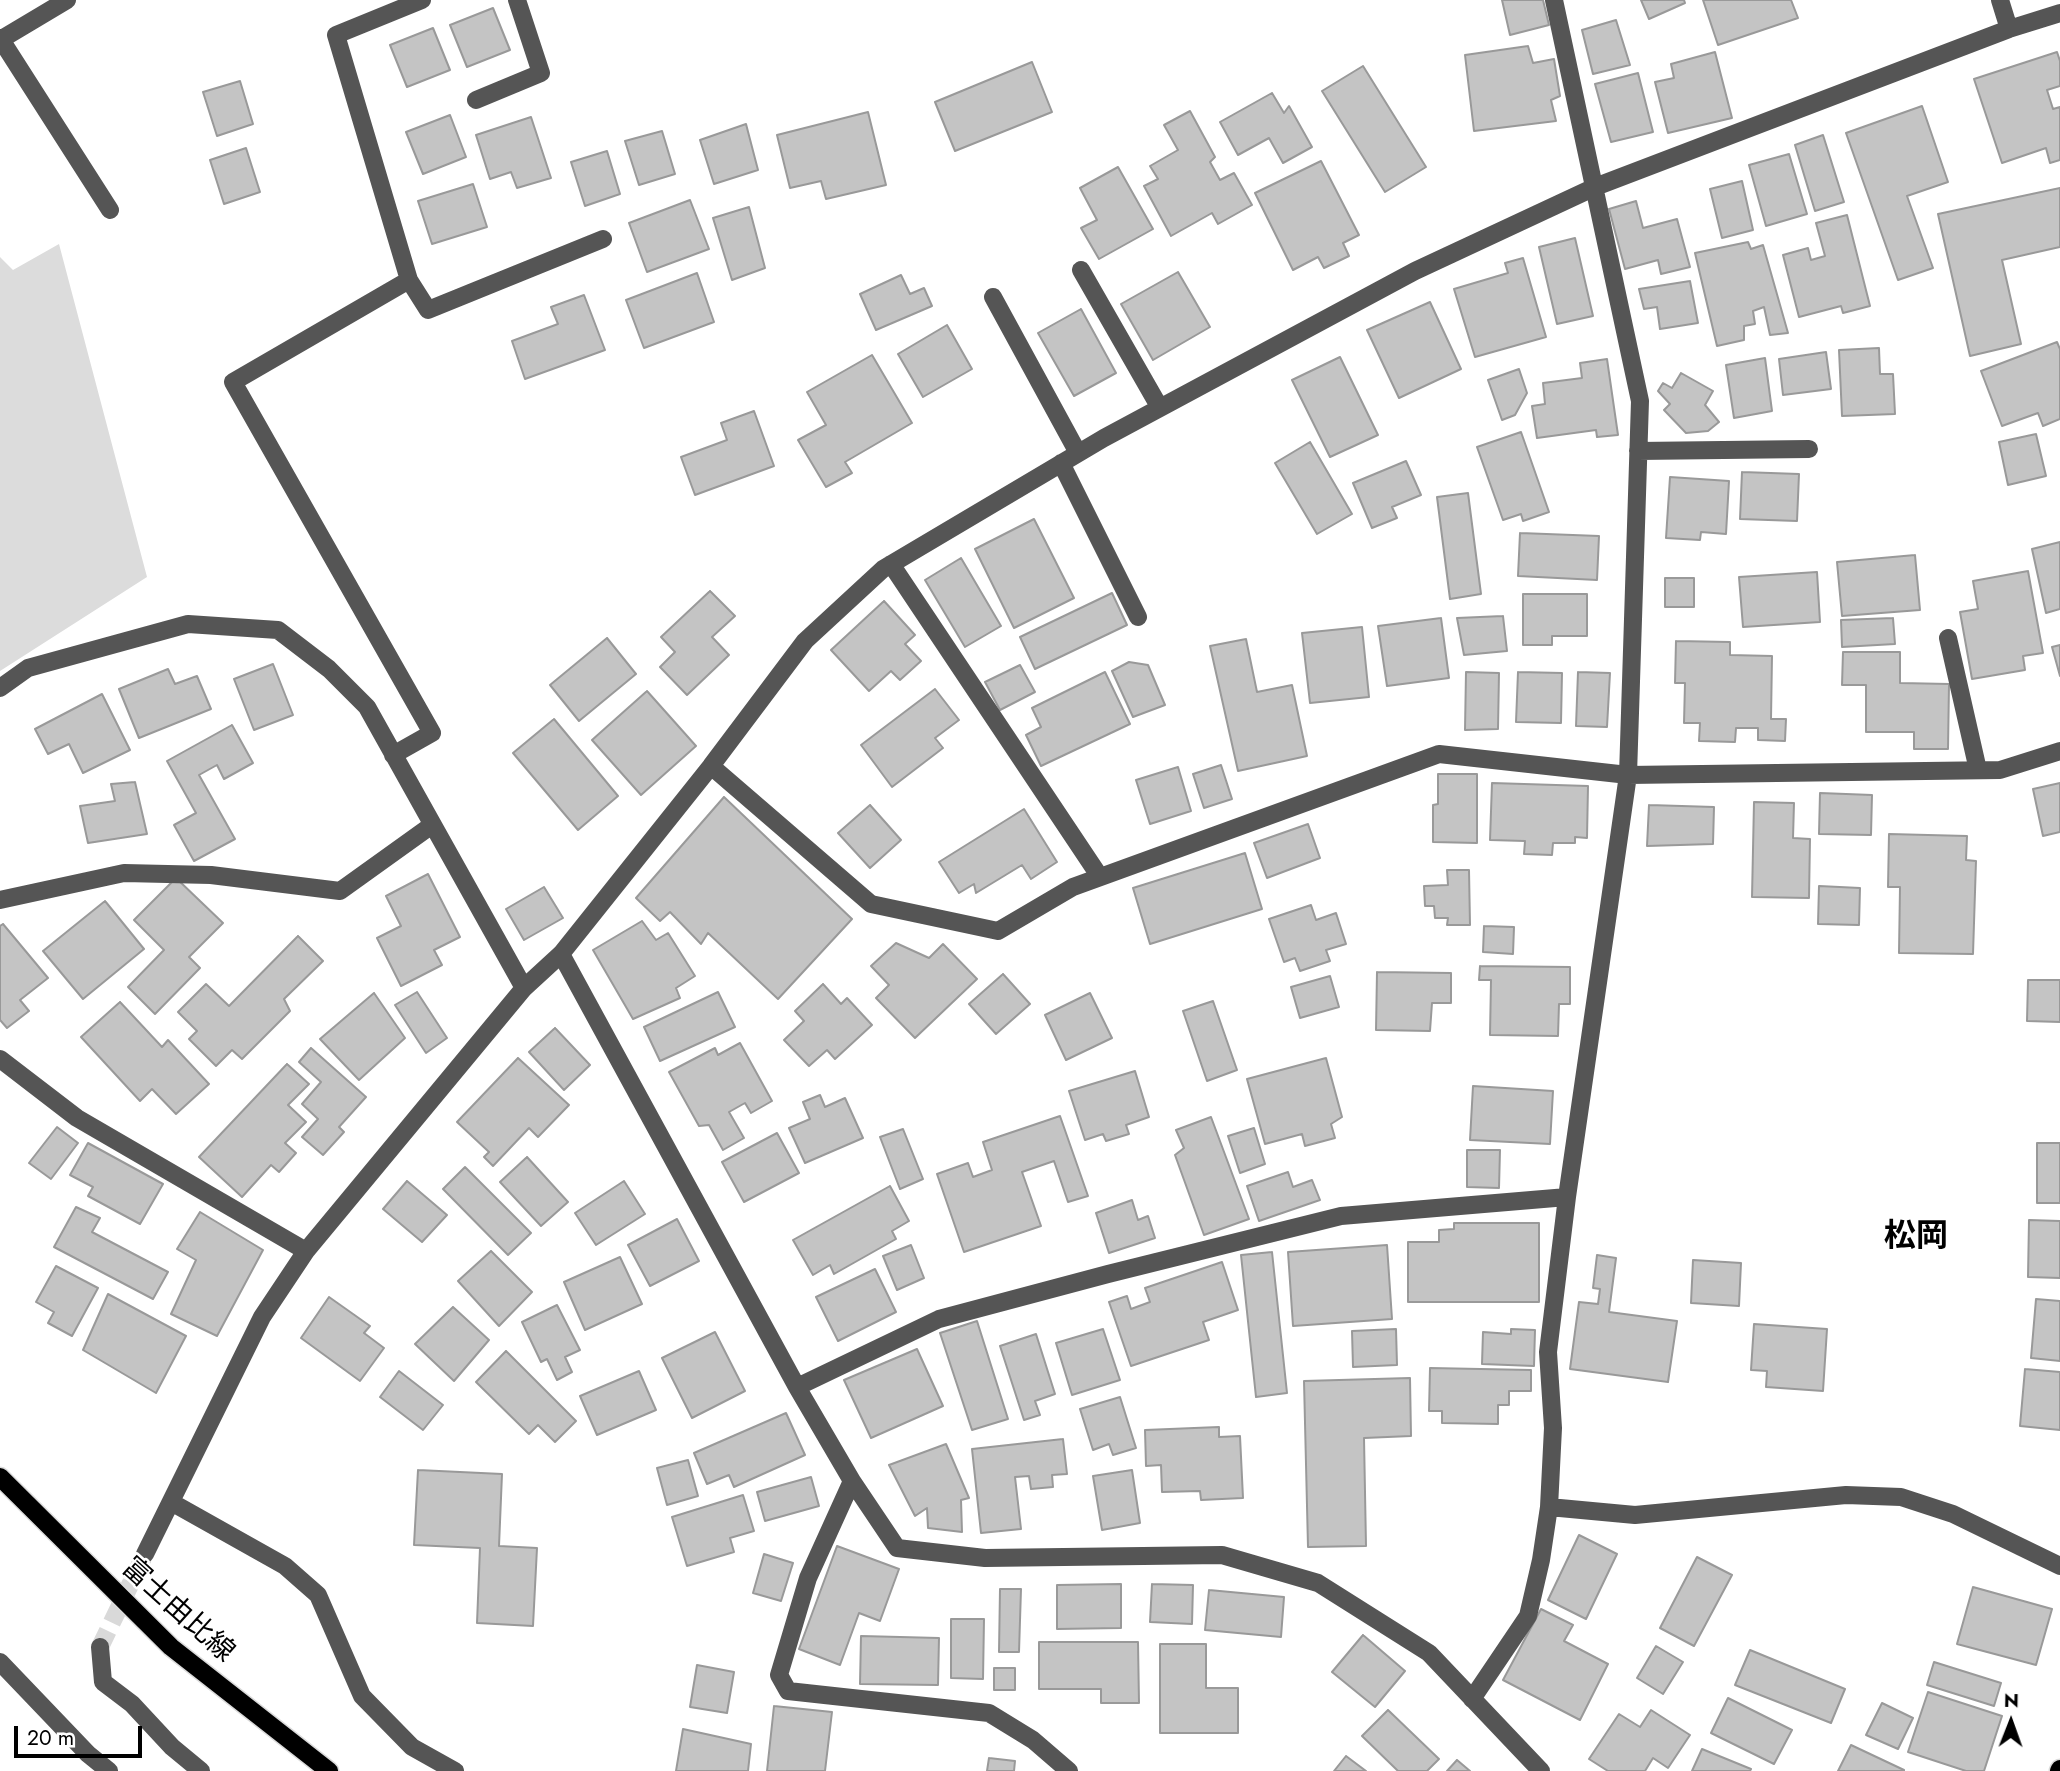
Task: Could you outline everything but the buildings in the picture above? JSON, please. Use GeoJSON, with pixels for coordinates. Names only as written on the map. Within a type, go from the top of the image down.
{"type":"FeatureCollection","features":[{"type":"Feature","properties":{"kind":"main road","name":"富士由比線"},"geometry":{"type":"LineString","coordinates":[[0,1477],[170,1647],[329,1771]]}},
{"type":"Feature","properties":{"kind":"street"},"geometry":{"type":"LineString","coordinates":[[67,0],[0,39],[110,210]]}},
{"type":"Feature","properties":{"kind":"street"},"geometry":{"type":"LineString","coordinates":[[422,0],[336,35],[409,280],[428,310],[603,239]]}},
{"type":"Feature","properties":{"kind":"street"},"geometry":{"type":"LineString","coordinates":[[477,100],[541,73],[517,0]]}},
{"type":"Feature","properties":{"kind":"street"},"geometry":{"type":"LineString","coordinates":[[1472,1699],[1528,1616],[1541,1560],[1549,1507],[1553,1428],[1548,1352],[1567,1197],[1628,775],[1640,401],[1554,0]]}},
{"type":"Feature","properties":{"kind":"street"},"geometry":{"type":"LineString","coordinates":[[2000,0],[2009,29]]}},
{"type":"Feature","properties":{"kind":"street"},"geometry":{"type":"LineString","coordinates":[[145,1554],[262,1317],[306,1251],[524,988],[561,954],[711,766],[805,641],[883,569],[1078,453],[1415,271],[1595,187],[2009,29],[2060,13]]}},
{"type":"Feature","properties":{"kind":"street"},"geometry":{"type":"LineString","coordinates":[[1081,270],[1160,408]]}},
{"type":"Feature","properties":{"kind":"street"},"geometry":{"type":"LineString","coordinates":[[393,755],[432,733],[233,382],[409,280]]}},
{"type":"Feature","properties":{"kind":"street"},"geometry":{"type":"LineString","coordinates":[[993,297],[1078,453]]}},
{"type":"Feature","properties":{"kind":"street"},"geometry":{"type":"LineString","coordinates":[[1638,451],[1809,450]]}},
{"type":"Feature","properties":{"kind":"street"},"geometry":{"type":"LineString","coordinates":[[1061,463],[1138,617]]}},
{"type":"Feature","properties":{"kind":"street"},"geometry":{"type":"LineString","coordinates":[[891,564],[1100,877]]}},
{"type":"Feature","properties":{"kind":"street"},"geometry":{"type":"LineString","coordinates":[[0,688],[27,668],[188,624],[278,630],[329,669],[367,707],[524,988]]}},
{"type":"Feature","properties":{"kind":"street"},"geometry":{"type":"LineString","coordinates":[[1948,638],[1978,770]]}},
{"type":"Feature","properties":{"kind":"street"},"geometry":{"type":"LineString","coordinates":[[711,766],[871,904],[998,931],[1073,887],[1439,754],[1628,775],[2000,770],[2060,751]]}},
{"type":"Feature","properties":{"kind":"street"},"geometry":{"type":"LineString","coordinates":[[0,900],[124,873],[211,875],[340,891],[432,825]]}},
{"type":"Feature","properties":{"kind":"street"},"geometry":{"type":"LineString","coordinates":[[561,954],[797,1387],[852,1481],[897,1548],[985,1558],[1222,1555],[1318,1583],[1429,1653],[1541,1771]]}},
{"type":"Feature","properties":{"kind":"street"},"geometry":{"type":"LineString","coordinates":[[0,1059],[77,1118],[306,1251]]}},
{"type":"Feature","properties":{"kind":"street"},"geometry":{"type":"LineString","coordinates":[[797,1387],[939,1319],[1341,1216],[1567,1197]]}},
{"type":"Feature","properties":{"kind":"street"},"geometry":{"type":"LineString","coordinates":[[852,1481],[804,1590],[779,1675],[788,1691],[989,1713],[1033,1740],[1069,1771]]}},
{"type":"Feature","properties":{"kind":"street"},"geometry":{"type":"LineString","coordinates":[[1549,1507],[1635,1515],[1846,1495],[1901,1497],[1953,1514],[2060,1566]]}},
{"type":"Feature","properties":{"kind":"street"},"geometry":{"type":"LineString","coordinates":[[171,1502],[285,1566],[318,1595],[362,1696],[412,1746],[455,1771]]}},
{"type":"Feature","properties":{"kind":"street"},"geometry":{"type":"LineString","coordinates":[[100,1647],[103,1682],[132,1704],[172,1747],[201,1771]]}},
{"type":"Feature","properties":{"kind":"street"},"geometry":{"type":"LineString","coordinates":[[0,1661],[88,1754],[109,1771]]}},
{"type":"Feature","properties":{"kind":"shaded area"},"geometry":{"type":"Polygon","coordinates":[[[59,244],[147,577],[0,671],[0,257],[13,270],[59,244]]]}},
{"type":"Feature","properties":{"kind":"tunnel"},"geometry":{"type":"LineString","coordinates":[[100,1647],[145,1554]]}},
{"type":"Feature","properties":{"kind":"district","name":"松岡"},"geometry":{"type":"Point","coordinates":[1916,1238]}}]}
